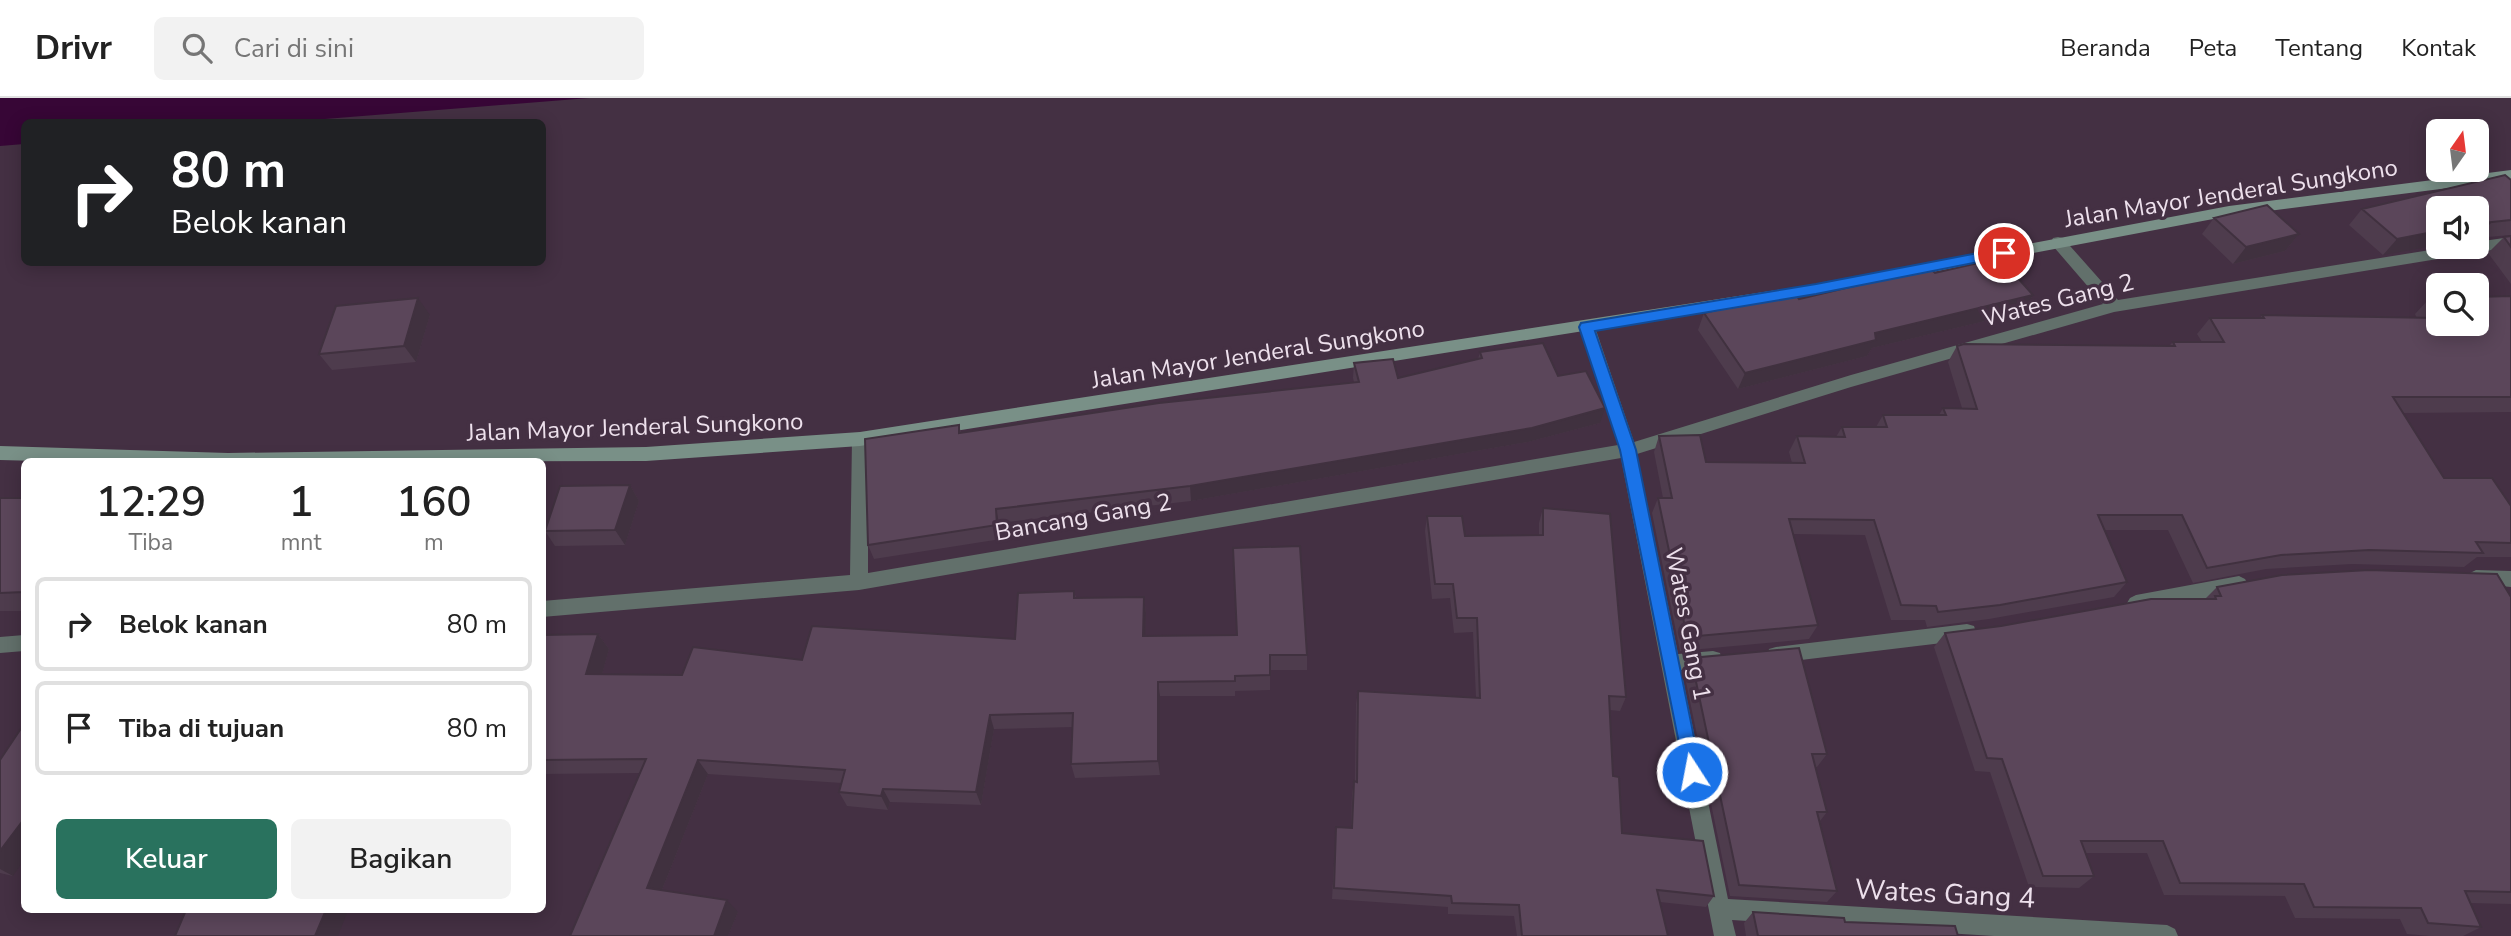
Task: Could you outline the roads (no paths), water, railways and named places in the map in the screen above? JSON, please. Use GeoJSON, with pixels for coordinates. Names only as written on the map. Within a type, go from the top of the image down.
{"type":"FeatureCollection","features":[{"type":"Feature","properties":{"kind":"main road","name":"Jalan Mayor Jenderal Sungkono"},"geometry":{"type":"LineString","coordinates":[[367,458],[646,454],[860,439],[1816,289],[2229,211],[2511,175]]}},
{"type":"Feature","properties":{"kind":"main road","name":"Jalan Mayor Jenderal Sungkono"},"geometry":{"type":"LineString","coordinates":[[0,453],[163,458]]}},
{"type":"Feature","properties":{"kind":"street"},"geometry":{"type":"LineString","coordinates":[[2058,242],[2114,306]]}},
{"type":"Feature","properties":{"kind":"street","name":"Wates Gang 2"},"geometry":{"type":"LineString","coordinates":[[1628,450],[1851,381],[2114,306],[2511,242]]}},
{"type":"Feature","properties":{"kind":"street","name":"Wates Gang 1"},"geometry":{"type":"LineString","coordinates":[[1587,327],[1628,450],[1725,936]]}},
{"type":"Feature","properties":{"kind":"street"},"geometry":{"type":"LineString","coordinates":[[859,582],[860,439]]}},
{"type":"Feature","properties":{"kind":"street","name":"Bancang Gang 2"},"geometry":{"type":"LineString","coordinates":[[546,609],[859,582],[1628,450]]}},
{"type":"Feature","properties":{"kind":"street"},"geometry":{"type":"LineString","coordinates":[[2459,578],[2511,579]]}},
{"type":"Feature","properties":{"kind":"street"},"geometry":{"type":"LineString","coordinates":[[2124,606],[2263,581]]}},
{"type":"Feature","properties":{"kind":"street"},"geometry":{"type":"LineString","coordinates":[[1757,656],[1979,630]]}},
{"type":"Feature","properties":{"kind":"street"},"geometry":{"type":"LineString","coordinates":[[0,645],[21,643]]}},
{"type":"Feature","properties":{"kind":"street"},"geometry":{"type":"LineString","coordinates":[[1671,663],[1732,658]]}},
{"type":"Feature","properties":{"kind":"street","name":"Wates Gang 4"},"geometry":{"type":"LineString","coordinates":[[1719,909],[2167,936]]}}]}
